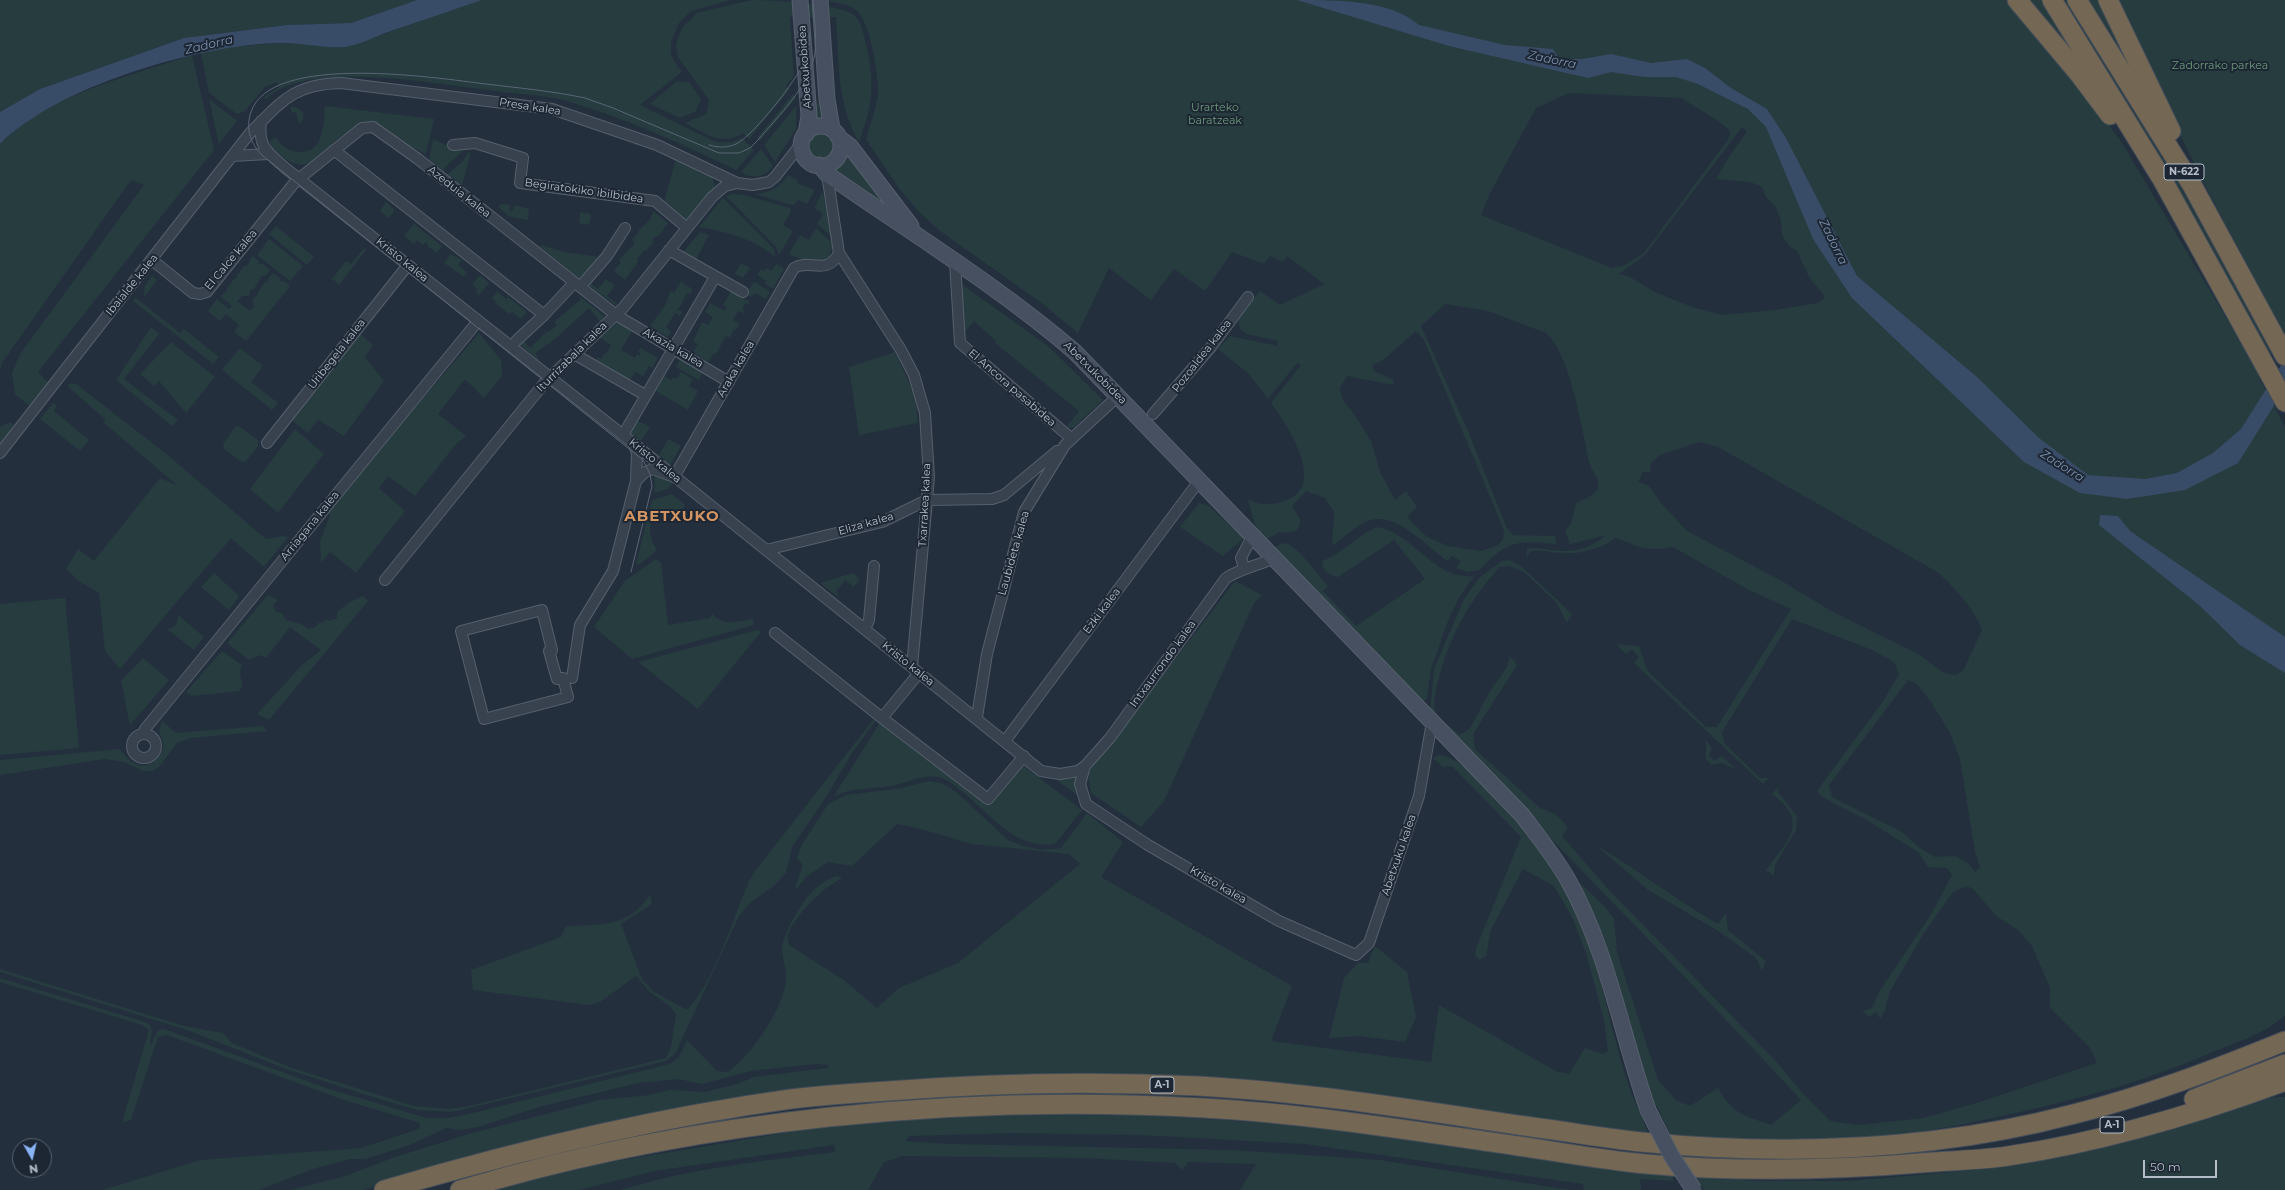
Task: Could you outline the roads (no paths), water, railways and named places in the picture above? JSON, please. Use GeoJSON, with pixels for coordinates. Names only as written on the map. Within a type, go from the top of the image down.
{"type":"FeatureCollection","features":[{"type":"Feature","properties":{"kind":"highway"},"geometry":{"type":"LineString","coordinates":[[2017,0],[2080,75],[2107,110],[2143,163],[2162,179]]}},
{"type":"Feature","properties":{"kind":"highway","name":"N-622"},"geometry":{"type":"LineString","coordinates":[[2052,0],[2162,179],[2285,402]]}},
{"type":"Feature","properties":{"kind":"highway","name":"N-622"},"geometry":{"type":"LineString","coordinates":[[2077,0],[2192,185],[2283,352]]}},
{"type":"Feature","properties":{"kind":"highway"},"geometry":{"type":"LineString","coordinates":[[2108,0],[2184,158],[2192,185]]}},
{"type":"Feature","properties":{"kind":"highway"},"geometry":{"type":"LineString","coordinates":[[2103,1106],[2285,1027]]}},
{"type":"Feature","properties":{"kind":"highway","name":"A-1"},"geometry":{"type":"LineString","coordinates":[[384,1190],[484,1160],[641,1125],[714,1112],[794,1099],[984,1085],[1123,1083],[1273,1092],[1350,1100],[1638,1142],[1747,1150],[1851,1148],[1906,1144],[2021,1126],[2103,1106],[2220,1067],[2285,1041]]}},
{"type":"Feature","properties":{"kind":"highway","name":"A-1"},"geometry":{"type":"LineString","coordinates":[[460,1190],[563,1162],[717,1133],[860,1114],[1012,1105],[1131,1105],[1271,1113],[1354,1122],[1642,1164],[1708,1169],[1813,1170],[1932,1162],[2042,1143],[2122,1123],[2199,1097],[2285,1064]]}},
{"type":"Feature","properties":{"kind":"highway"},"geometry":{"type":"LineString","coordinates":[[1932,1162],[2004,1157],[2097,1139],[2192,1113],[2285,1081]]}},
{"type":"Feature","properties":{"kind":"highway"},"geometry":{"type":"LineString","coordinates":[[2265,1088],[2285,1089]]}},
{"type":"Feature","properties":{"kind":"street","name":"Abetxukobidea"},"geometry":{"type":"LineString","coordinates":[[800,0],[809,116],[803,139]]}},
{"type":"Feature","properties":{"kind":"street","name":"Abetxukobidea"},"geometry":{"type":"LineString","coordinates":[[820,0],[827,100],[835,133],[850,146],[916,233]]}},
{"type":"Feature","properties":{"kind":"street","name":"Presa kalea"},"geometry":{"type":"LineString","coordinates":[[262,120],[280,102],[292,94],[307,88],[330,83],[381,87],[535,107],[566,113],[657,145],[737,183],[753,185],[769,182],[782,170],[803,139]]}},
{"type":"Feature","properties":{"kind":"street","name":"Kristo kalea"},"geometry":{"type":"LineString","coordinates":[[262,120],[260,138],[268,154],[977,717],[1041,771]]}},
{"type":"Feature","properties":{"kind":"street","name":"Ibaialde kalea"},"geometry":{"type":"LineString","coordinates":[[0,453],[232,156],[262,120]]}},
{"type":"Feature","properties":{"kind":"street"},"geometry":{"type":"LineString","coordinates":[[817,126],[835,133],[841,145],[837,157],[824,169],[807,160],[802,151],[803,139],[817,126]]}},
{"type":"Feature","properties":{"kind":"street","name":"Azeduia kalea"},"geometry":{"type":"LineString","coordinates":[[300,178],[362,128],[373,127],[418,159],[616,315]]}},
{"type":"Feature","properties":{"kind":"street","name":"Begiratokiko ibilbidea"},"geometry":{"type":"LineString","coordinates":[[453,145],[475,144],[523,158],[520,183],[655,201],[687,228]]}},
{"type":"Feature","properties":{"kind":"street"},"geometry":{"type":"LineString","coordinates":[[334,150],[544,315]]}},
{"type":"Feature","properties":{"kind":"street"},"geometry":{"type":"LineString","coordinates":[[232,156],[268,154]]}},
{"type":"Feature","properties":{"kind":"street","name":"Abetxukobidea"},"geometry":{"type":"LineString","coordinates":[[824,169],[916,233],[1053,333],[1080,356],[1522,815],[1568,880],[1586,917],[1600,953],[1619,1012],[1634,1072],[1648,1110],[1671,1156],[1694,1190]]}},
{"type":"Feature","properties":{"kind":"street","name":"Txarrakea kalea"},"geometry":{"type":"LineString","coordinates":[[824,169],[839,253],[892,333],[914,375],[925,413],[929,477],[916,670]]}},
{"type":"Feature","properties":{"kind":"street","name":"El Calce kalea"},"geometry":{"type":"LineString","coordinates":[[152,260],[193,293],[200,294],[207,292],[300,178]]}},
{"type":"Feature","properties":{"kind":"street","name":"Iturrizabala kalea"},"geometry":{"type":"LineString","coordinates":[[385,580],[550,378],[616,315],[718,191],[725,186],[737,183]]}},
{"type":"Feature","properties":{"kind":"street"},"geometry":{"type":"LineString","coordinates":[[516,341],[607,256],[625,228]]}},
{"type":"Feature","properties":{"kind":"street"},"geometry":{"type":"LineString","coordinates":[[669,250],[743,292]]}},
{"type":"Feature","properties":{"kind":"street","name":"Araka kalea"},"geometry":{"type":"LineString","coordinates":[[674,477],[794,268],[798,266],[819,267],[828,265],[836,260],[839,253]]}},
{"type":"Feature","properties":{"kind":"street","name":"El Ancora pasabidea"},"geometry":{"type":"LineString","coordinates":[[955,262],[960,343],[1069,442]]}},
{"type":"Feature","properties":{"kind":"street","name":"Uribegela kalea"},"geometry":{"type":"LineString","coordinates":[[267,443],[408,265]]}},
{"type":"Feature","properties":{"kind":"street"},"geometry":{"type":"LineString","coordinates":[[623,435],[715,277]]}},
{"type":"Feature","properties":{"kind":"street","name":"Pozoaldea kalea"},"geometry":{"type":"LineString","coordinates":[[1153,414],[1211,347],[1248,297]]}},
{"type":"Feature","properties":{"kind":"street","name":"Akazia kalea"},"geometry":{"type":"LineString","coordinates":[[616,315],[729,382]]}},
{"type":"Feature","properties":{"kind":"street","name":"Arriagana kalea"},"geometry":{"type":"LineString","coordinates":[[146,733],[145,729],[478,321]]}},
{"type":"Feature","properties":{"kind":"street"},"geometry":{"type":"LineString","coordinates":[[574,354],[645,395]]}},
{"type":"Feature","properties":{"kind":"street","name":"Laubideta kalea"},"geometry":{"type":"LineString","coordinates":[[977,717],[987,654],[1024,512],[1069,442],[1118,396]]}},
{"type":"Feature","properties":{"kind":"street","name":"Eliza kalea"},"geometry":{"type":"LineString","coordinates":[[766,550],[882,522],[927,500],[992,499],[1004,495],[1069,442]]}},
{"type":"Feature","properties":{"kind":"street"},"geometry":{"type":"LineString","coordinates":[[572,678],[580,624],[612,575],[636,481],[637,453],[633,443]]}},
{"type":"Feature","properties":{"kind":"street"},"geometry":{"type":"LineString","coordinates":[[636,481],[645,472],[653,469],[674,477]]}},
{"type":"Feature","properties":{"kind":"street","name":"Ezki kalea"},"geometry":{"type":"LineString","coordinates":[[1005,741],[1199,481]]}},
{"type":"Feature","properties":{"kind":"street"},"geometry":{"type":"LineString","coordinates":[[1244,568],[1241,558],[1253,535]]}},
{"type":"Feature","properties":{"kind":"street","name":"Intxaurrondo kalea"},"geometry":{"type":"LineString","coordinates":[[1041,771],[1060,774],[1078,771],[1085,766],[1110,738],[1226,578],[1244,568],[1255,567],[1274,558]]}},
{"type":"Feature","properties":{"kind":"street"},"geometry":{"type":"LineString","coordinates":[[865,629],[869,620],[874,566]]}},
{"type":"Feature","properties":{"kind":"street"},"geometry":{"type":"LineString","coordinates":[[542,610],[552,650],[550,651],[557,679],[563,678],[568,697],[503,714],[484,719],[461,631],[542,610]]}},
{"type":"Feature","properties":{"kind":"street"},"geometry":{"type":"LineString","coordinates":[[775,632],[882,718],[988,799],[1024,756]]}},
{"type":"Feature","properties":{"kind":"street"},"geometry":{"type":"LineString","coordinates":[[882,718],[916,670]]}},
{"type":"Feature","properties":{"kind":"street","name":"Abetxuku kalea"},"geometry":{"type":"LineString","coordinates":[[1356,955],[1368,943],[1419,796],[1432,722]]}},
{"type":"Feature","properties":{"kind":"street","name":"Intxaurrondo kalea"},"geometry":{"type":"LineString","coordinates":[[1085,766],[1080,784],[1086,804]]}},
{"type":"Feature","properties":{"kind":"street","name":"Kristo kalea"},"geometry":{"type":"LineString","coordinates":[[1086,804],[1148,845],[1279,921],[1356,955]]}},
{"type":"Feature","properties":{"kind":"water","name":"Zadorra"},"geometry":{"type":"Polygon","coordinates":[[[417,0],[482,0],[350,46],[330,47],[279,43],[246,46],[209,51],[131,72],[92,87],[57,104],[25,123],[0,144],[0,112],[40,89],[184,38],[287,25],[351,23],[417,0]]]}},
{"type":"Feature","properties":{"kind":"water","name":"Zadorra"},"geometry":{"type":"Polygon","coordinates":[[[1297,0],[1346,1],[1379,6],[1407,17],[1419,25],[1505,45],[1553,49],[1559,59],[1582,59],[1611,54],[1651,63],[1687,59],[1705,68],[1731,88],[1767,109],[1786,138],[1857,276],[1977,377],[2039,438],[2088,475],[2145,479],[2177,473],[2213,453],[2241,429],[2285,359],[2285,388],[2238,463],[2185,490],[2127,499],[2080,493],[2024,462],[1852,298],[1813,239],[1766,127],[1748,109],[1698,84],[1676,77],[1644,77],[1611,72],[1588,78],[1449,46],[1297,0]]]}},
{"type":"Feature","properties":{"kind":"water"},"geometry":{"type":"Polygon","coordinates":[[[2100,515],[2118,516],[2130,531],[2285,637],[2285,673],[2240,645],[2199,605],[2099,525],[2100,515]]]}},
{"type":"Feature","properties":{"kind":"tram line"},"geometry":{"type":"LineString","coordinates":[[631,572],[652,486],[650,474],[643,460],[263,156],[252,142],[249,130],[249,118],[251,112],[265,93],[289,81],[321,75],[358,73],[395,74],[560,93],[585,98],[613,108],[719,153],[739,153],[750,148],[758,140],[792,100],[807,77],[812,65],[816,47],[813,0]]}},
{"type":"Feature","properties":{"kind":"tram line"},"geometry":{"type":"LineString","coordinates":[[709,145],[723,147],[736,144],[744,139],[774,107],[793,81],[804,62],[808,51],[810,32]]}},
{"type":"Feature","properties":{"kind":"district","name":"ABETXUKO"},"geometry":{"type":"Point","coordinates":[672,517]}},
{"type":"Feature","properties":{"kind":"park label","name":"Zadorrako parkea"},"geometry":{"type":"Point","coordinates":[2220,66]}},
{"type":"Feature","properties":{"kind":"park label","name":"Urarteko baratzeak"},"geometry":{"type":"Point","coordinates":[1215,114]}}]}
